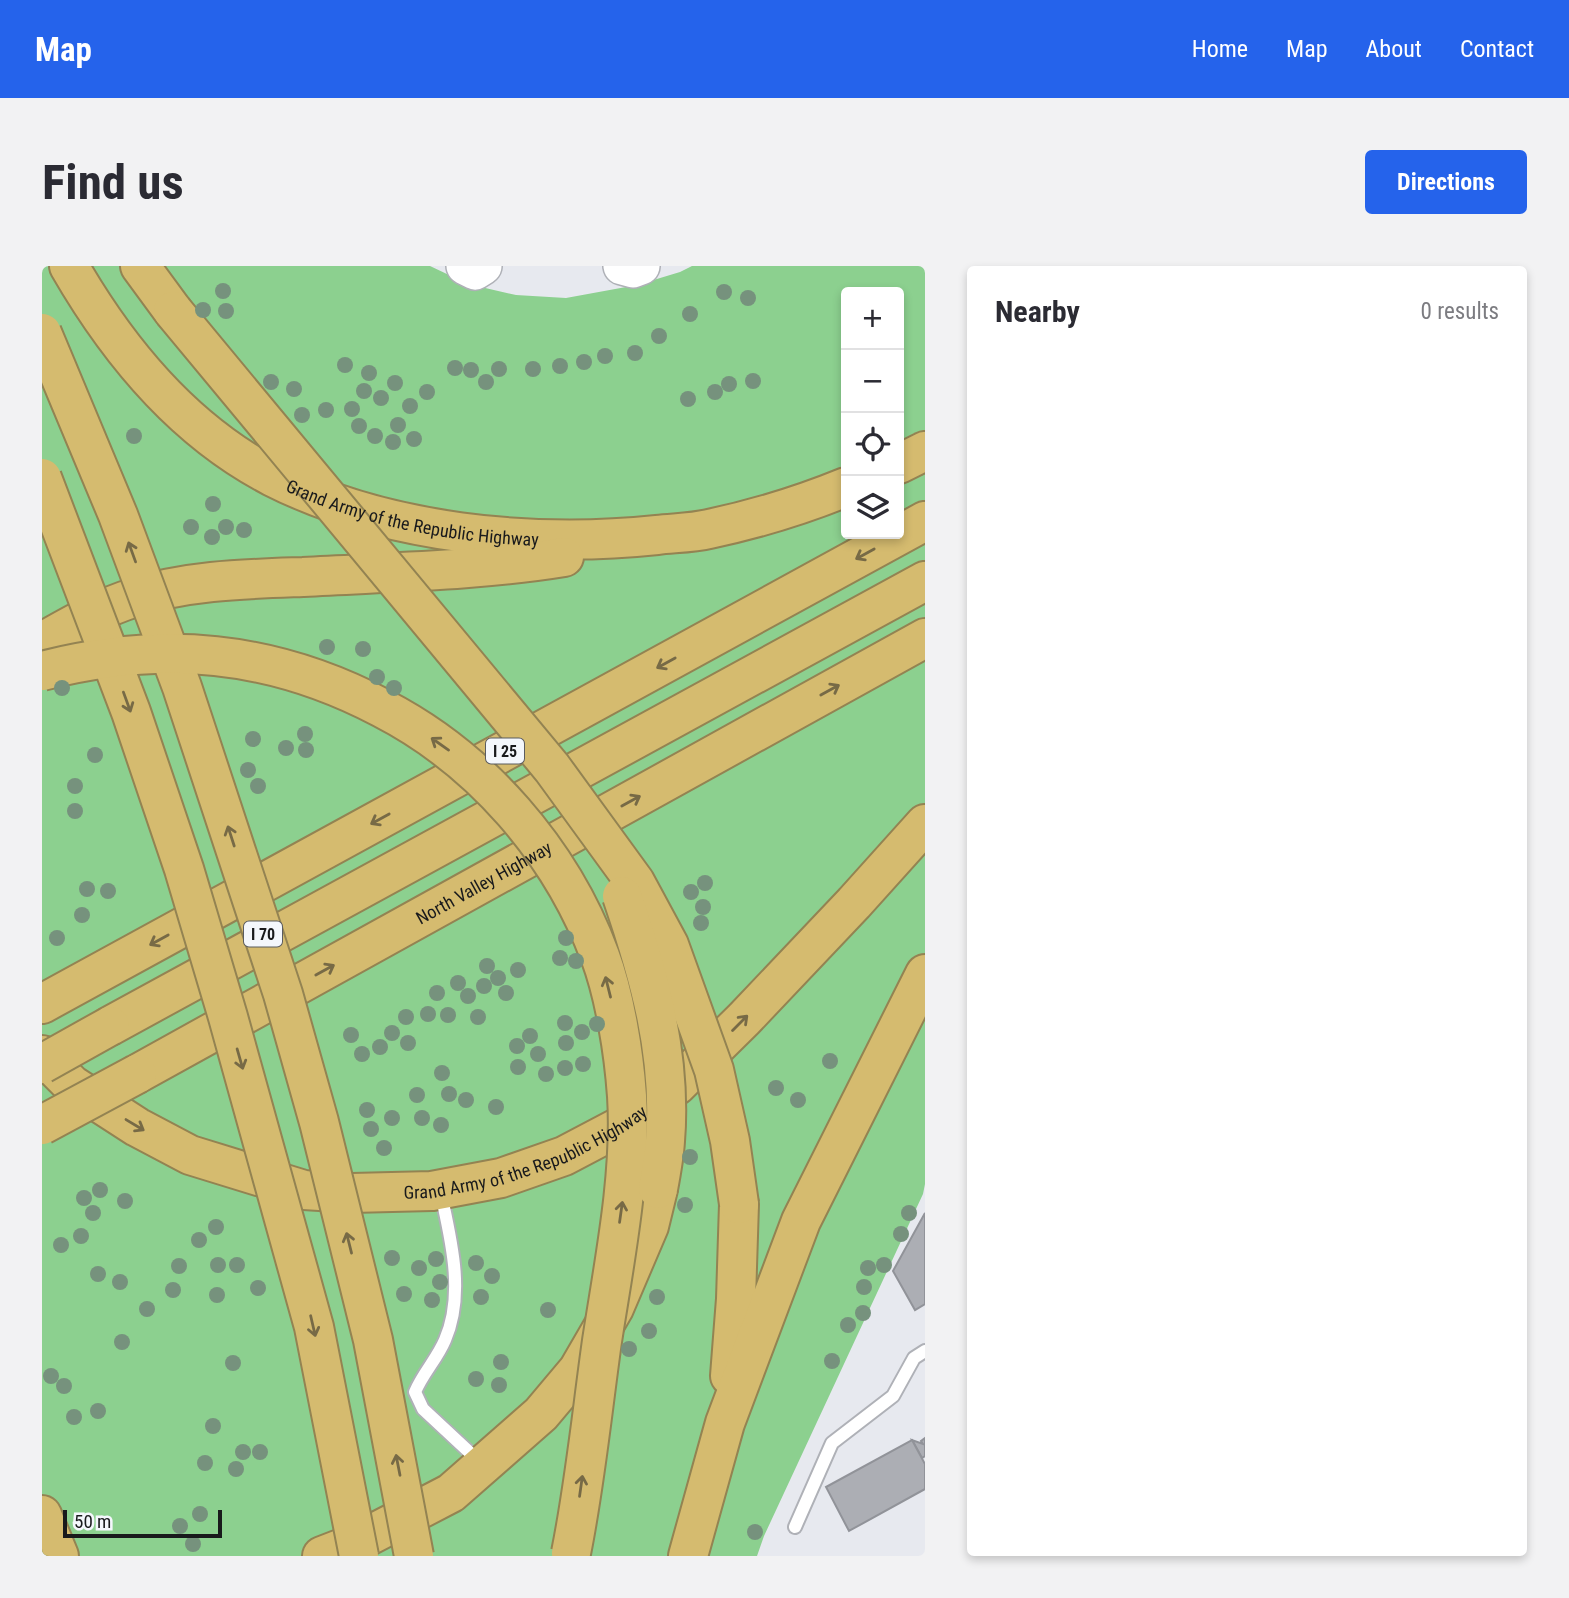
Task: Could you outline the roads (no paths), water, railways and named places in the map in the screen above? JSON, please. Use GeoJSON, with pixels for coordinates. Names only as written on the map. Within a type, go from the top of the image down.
{"type":"FeatureCollection","features":[{"type":"Feature","properties":{"kind":"highway","name":"Grand Army of the Republic Highway"},"geometry":{"type":"LineString","coordinates":[[69,266],[110,332],[139,369],[173,403],[239,456],[273,476],[311,493],[404,522],[495,536],[577,541],[707,530],[764,516],[841,489]]}},
{"type":"Feature","properties":{"kind":"highway"},"geometry":{"type":"LineString","coordinates":[[140,266],[173,311],[552,768],[635,882],[669,945],[714,1070],[730,1141],[739,1203],[736,1298],[725,1423]]}},
{"type":"Feature","properties":{"kind":"highway","name":"I 70"},"geometry":{"type":"LineString","coordinates":[[42,332],[118,515],[182,687],[283,994],[320,1122],[373,1340],[414,1556]]}},
{"type":"Feature","properties":{"kind":"highway"},"geometry":{"type":"LineString","coordinates":[[904,462],[925,451]]}},
{"type":"Feature","properties":{"kind":"highway"},"geometry":{"type":"LineString","coordinates":[[42,478],[131,712],[184,869],[228,1017],[314,1327],[359,1556]]}},
{"type":"Feature","properties":{"kind":"highway","name":"I 25"},"geometry":{"type":"LineString","coordinates":[[42,1004],[925,521]]}},
{"type":"Feature","properties":{"kind":"highway"},"geometry":{"type":"LineString","coordinates":[[42,642],[133,598],[177,587],[249,579],[513,564],[571,556],[707,530]]}},
{"type":"Feature","properties":{"kind":"highway"},"geometry":{"type":"LineString","coordinates":[[42,1064],[925,581]]}},
{"type":"Feature","properties":{"kind":"highway","name":"North Valley Highway"},"geometry":{"type":"LineString","coordinates":[[42,1125],[925,638]]}},
{"type":"Feature","properties":{"kind":"highway"},"geometry":{"type":"LineString","coordinates":[[42,670],[87,659],[144,653],[204,654],[306,674],[351,691],[409,722],[457,755],[497,793],[536,840],[573,898],[600,957],[618,1030],[627,1097],[624,1184],[571,1555]]}},
{"type":"Feature","properties":{"kind":"highway"},"geometry":{"type":"LineString","coordinates":[[322,1556],[353,1544],[451,1493],[541,1414],[578,1370],[614,1308],[649,1226],[665,1142],[667,1103],[664,1058],[654,1000],[618,881],[594,834],[552,768]]}},
{"type":"Feature","properties":{"kind":"highway","name":"Grand Army of the Republic Highway"},"geometry":{"type":"LineString","coordinates":[[42,1055],[72,1085],[137,1127],[190,1155],[304,1190],[352,1193],[440,1189],[501,1178],[564,1156],[621,1126],[677,1085],[854,904],[925,824]]}},
{"type":"Feature","properties":{"kind":"highway"},"geometry":{"type":"LineString","coordinates":[[688,1556],[725,1423],[801,1221],[925,974]]}},
{"type":"Feature","properties":{"kind":"highway"},"geometry":{"type":"LineString","coordinates":[[42,1515],[60,1556]]}},
{"type":"Feature","properties":{"kind":"street"},"geometry":{"type":"LineString","coordinates":[[622,266],[633,269],[641,266]]}},
{"type":"Feature","properties":{"kind":"lane"},"geometry":{"type":"LineString","coordinates":[[440,1189],[453,1257],[454,1302],[444,1343],[421,1377],[415,1392],[423,1409],[484,1465]]}},
{"type":"Feature","properties":{"kind":"lane"},"geometry":{"type":"LineString","coordinates":[[795,1527],[832,1443],[893,1396],[914,1358],[925,1351]]}}]}
